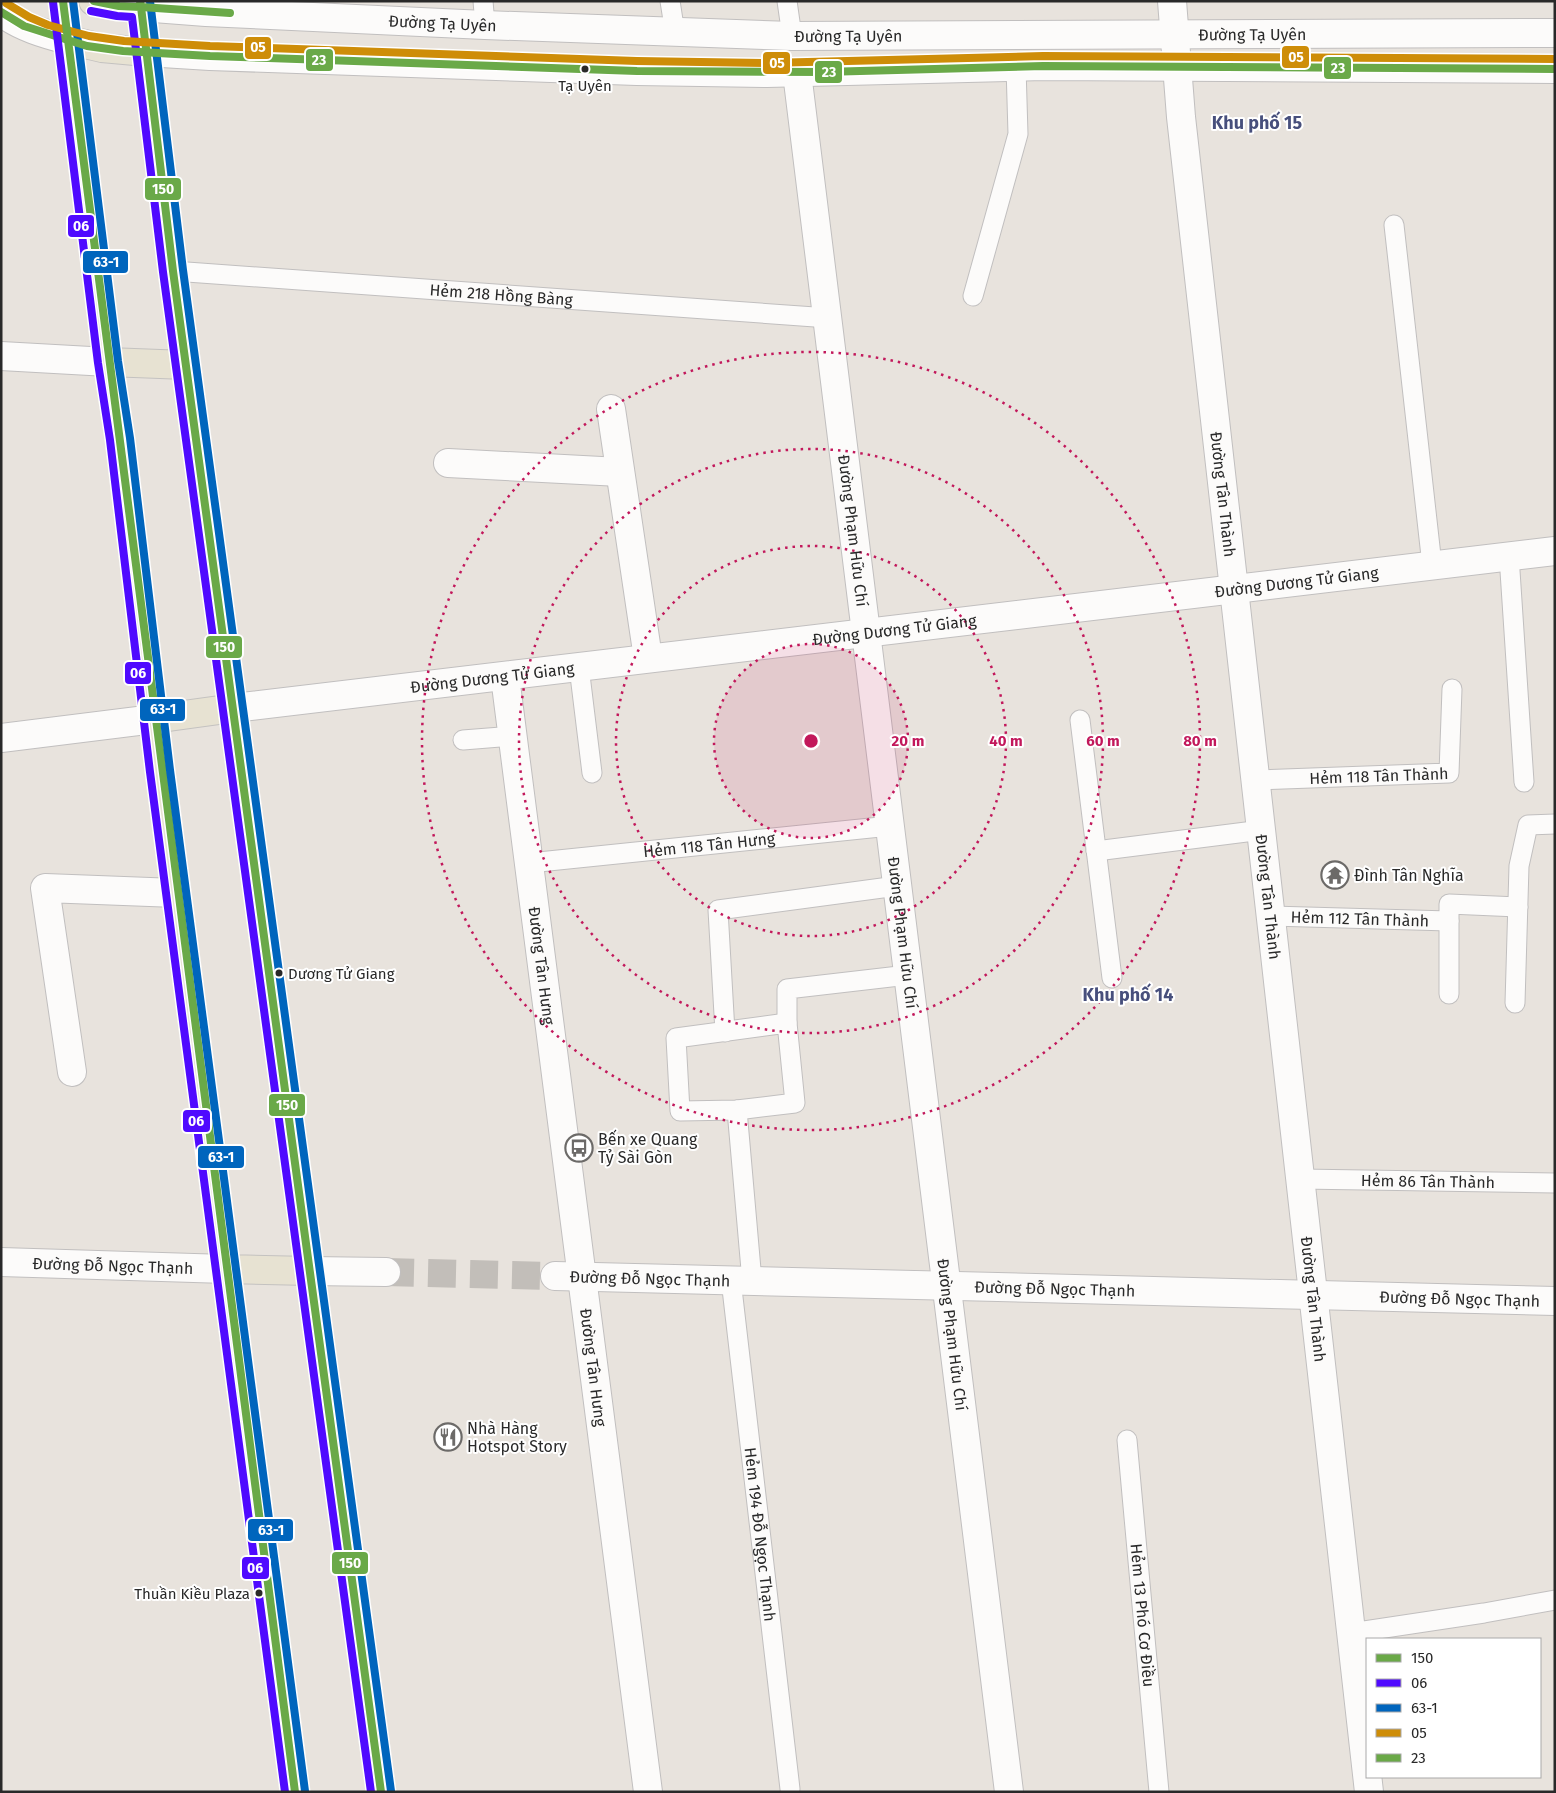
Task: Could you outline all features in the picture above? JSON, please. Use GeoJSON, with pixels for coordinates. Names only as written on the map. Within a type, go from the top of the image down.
{"type":"FeatureCollection","features":[{"type":"Feature","properties":{"kind":"main road"},"geometry":{"type":"LineString","coordinates":[[63,1],[108,362],[120,439],[176,893],[294,1792]]}},
{"type":"Feature","properties":{"kind":"main road"},"geometry":{"type":"LineString","coordinates":[[93,1],[119,6],[140,4],[173,271],[381,1792]]}},
{"type":"Feature","properties":{"kind":"main road"},"geometry":{"type":"LineString","coordinates":[[68,40],[102,48],[146,52]]}},
{"type":"Feature","properties":{"kind":"main road"},"geometry":{"type":"LineString","coordinates":[[108,362],[186,365]]}},
{"type":"Feature","properties":{"kind":"main road"},"geometry":{"type":"LineString","coordinates":[[154,719],[234,708]]}},
{"type":"Feature","properties":{"kind":"main road"},"geometry":{"type":"LineString","coordinates":[[226,1269],[309,1270]]}},
{"type":"Feature","properties":{"kind":"street","name":"Đường Tân Thành"},"geometry":{"type":"LineString","coordinates":[[1172,1],[1176,34],[1176,67],[1366,1766]]}},
{"type":"Feature","properties":{"kind":"street","name":"Đường Tạ Uyên"},"geometry":{"type":"LineString","coordinates":[[140,4],[206,12],[484,13],[675,33],[792,36],[1555,33]]}},
{"type":"Feature","properties":{"kind":"street"},"geometry":{"type":"LineString","coordinates":[[1,12],[25,26],[68,40]]}},
{"type":"Feature","properties":{"kind":"street","name":"Đường Phạm Hữu Chí"},"geometry":{"type":"LineString","coordinates":[[792,36],[829,318],[1009,1792]]}},
{"type":"Feature","properties":{"kind":"street","name":"Đường Tạ Uyên"},"geometry":{"type":"LineString","coordinates":[[146,52],[210,56],[637,71],[797,73],[1016,67],[1555,69]]}},
{"type":"Feature","properties":{"kind":"street"},"geometry":{"type":"LineString","coordinates":[[1,356],[108,362]]}},
{"type":"Feature","properties":{"kind":"street"},"geometry":{"type":"LineString","coordinates":[[610,409],[648,658]]}},
{"type":"Feature","properties":{"kind":"street"},"geometry":{"type":"LineString","coordinates":[[448,463],[620,472]]}},
{"type":"Feature","properties":{"kind":"street","name":"Đường Dương Tử Giang"},"geometry":{"type":"LineString","coordinates":[[234,708],[1555,551]]}},
{"type":"Feature","properties":{"kind":"street","name":"Đường Tân Hưng"},"geometry":{"type":"LineString","coordinates":[[505,676],[529,863],[569,1276],[648,1792]]}},
{"type":"Feature","properties":{"kind":"street"},"geometry":{"type":"LineString","coordinates":[[1,738],[154,719]]}},
{"type":"Feature","properties":{"kind":"street"},"geometry":{"type":"LineString","coordinates":[[72,1072],[45,888],[176,893]]}},
{"type":"Feature","properties":{"kind":"street","name":"Đường Đỗ Ngọc Thạnh"},"geometry":{"type":"LineString","coordinates":[[1,1262],[226,1269]]}},
{"type":"Feature","properties":{"kind":"street"},"geometry":{"type":"LineString","coordinates":[[309,1270],[386,1272]]}},
{"type":"Feature","properties":{"kind":"street","name":"Đường Đỗ Ngọc Thạnh"},"geometry":{"type":"LineString","coordinates":[[569,1276],[1555,1301]]}},
{"type":"Feature","properties":{"kind":"street","name":"Đường Tân Thành"},"geometry":{"type":"LineString","coordinates":[[1367,1778],[1369,1792]]}},
{"type":"Feature","properties":{"kind":"lane"},"geometry":{"type":"LineString","coordinates":[[670,1],[675,33]]}},
{"type":"Feature","properties":{"kind":"lane"},"geometry":{"type":"LineString","coordinates":[[787,1],[792,36]]}},
{"type":"Feature","properties":{"kind":"lane"},"geometry":{"type":"LineString","coordinates":[[973,296],[1018,134],[1016,67]]}},
{"type":"Feature","properties":{"kind":"lane"},"geometry":{"type":"LineString","coordinates":[[1394,225],[1432,565]]}},
{"type":"Feature","properties":{"kind":"lane","name":"Hẻm 218 Hồng Bàng"},"geometry":{"type":"LineString","coordinates":[[173,271],[829,318]]}},
{"type":"Feature","properties":{"kind":"lane"},"geometry":{"type":"LineString","coordinates":[[1509,556],[1524,782]]}},
{"type":"Feature","properties":{"kind":"lane"},"geometry":{"type":"LineString","coordinates":[[579,666],[592,773]]}},
{"type":"Feature","properties":{"kind":"lane","name":"Hẻm 118 Tân Thành"},"geometry":{"type":"LineString","coordinates":[[1256,780],[1449,773],[1452,689]]}},
{"type":"Feature","properties":{"kind":"lane"},"geometry":{"type":"LineString","coordinates":[[1080,720],[1112,978]]}},
{"type":"Feature","properties":{"kind":"lane"},"geometry":{"type":"LineString","coordinates":[[463,740],[512,736]]}},
{"type":"Feature","properties":{"kind":"lane"},"geometry":{"type":"LineString","coordinates":[[1515,1003],[1519,866],[1528,825],[1555,824]]}},
{"type":"Feature","properties":{"kind":"lane","name":"Hẻm 118 Tân Hưng"},"geometry":{"type":"LineString","coordinates":[[529,863],[890,826]]}},
{"type":"Feature","properties":{"kind":"lane"},"geometry":{"type":"LineString","coordinates":[[1096,851],[1262,830]]}},
{"type":"Feature","properties":{"kind":"lane"},"geometry":{"type":"LineString","coordinates":[[725,1032],[718,910],[898,886]]}},
{"type":"Feature","properties":{"kind":"lane","name":"Hẻm 112 Tân Thành"},"geometry":{"type":"LineString","coordinates":[[1449,994],[1450,904],[1518,906]]}},
{"type":"Feature","properties":{"kind":"lane","name":"Hẻm 112 Tân Thành"},"geometry":{"type":"LineString","coordinates":[[1271,916],[1449,921]]}},
{"type":"Feature","properties":{"kind":"lane"},"geometry":{"type":"LineString","coordinates":[[787,1023],[676,1038],[680,1112],[736,1110],[795,1103],[787,1023],[787,989],[908,975]]}},
{"type":"Feature","properties":{"kind":"lane","name":"Hẻm 194 Đỗ Ngọc Thạnh"},"geometry":{"type":"LineString","coordinates":[[736,1110],[742,1281],[790,1789]]}},
{"type":"Feature","properties":{"kind":"lane","name":"Hẻm 86 Tân Thành"},"geometry":{"type":"LineString","coordinates":[[1300,1179],[1555,1183]]}},
{"type":"Feature","properties":{"kind":"lane","name":"Hẻm 13 Phó Cơ Điều"},"geometry":{"type":"LineString","coordinates":[[1127,1440],[1159,1792]]}},
{"type":"Feature","properties":{"kind":"lane"},"geometry":{"type":"LineString","coordinates":[[1351,1633],[1484,1614],[1555,1600]]}},
{"type":"Feature","properties":{"kind":"tunnel"},"geometry":{"type":"LineString","coordinates":[[386,1272],[555,1276]]}},
{"type":"Feature","properties":{"kind":"transit line","name":"23"},"geometry":{"type":"LineString","coordinates":[[63,1],[68,40],[87,46],[123,51],[210,56],[637,71],[823,72],[1043,66],[1555,69]]}},
{"type":"Feature","properties":{"kind":"transit line","name":"63-1"},"geometry":{"type":"LineString","coordinates":[[73,1],[118,361],[130,438],[170,770],[305,1791]]}},
{"type":"Feature","properties":{"kind":"transit line","name":"150"},"geometry":{"type":"LineString","coordinates":[[94,1],[119,6],[141,7],[173,271],[381,1792]]}},
{"type":"Feature","properties":{"kind":"transit line","name":"23"},"geometry":{"type":"LineString","coordinates":[[140,1],[141,7],[230,13]]}},
{"type":"Feature","properties":{"kind":"transit line","name":"63-1"},"geometry":{"type":"LineString","coordinates":[[150,1],[183,270],[391,1791]]}},
{"type":"Feature","properties":{"kind":"transit line","name":"06"},"geometry":{"type":"LineString","coordinates":[[53,2],[98,363],[110,440],[150,772],[285,1792]]}},
{"type":"Feature","properties":{"kind":"transit line","name":"05"},"geometry":{"type":"LineString","coordinates":[[6,3],[29,17],[48,25],[89,36],[124,41],[210,46],[637,61],[767,63],[1043,56],[1555,59]]}},
{"type":"Feature","properties":{"kind":"transit line","name":"06"},"geometry":{"type":"LineString","coordinates":[[91,11],[132,17],[163,272],[371,1792]]}},
{"type":"Feature","properties":{"kind":"transit line","name":"150"},"geometry":{"type":"LineString","coordinates":[[1,12],[24,26],[68,40],[295,1792]]}},
{"type":"Feature","properties":{"kind":"place","name":"Tạ Uyên"},"geometry":{"type":"Point","coordinates":[585,69]}},
{"type":"Feature","properties":{"kind":"place","name":"Đình Tân Nghĩa"},"geometry":{"type":"Point","coordinates":[1335,875]}},
{"type":"Feature","properties":{"kind":"place","name":"Dương Tử Giang"},"geometry":{"type":"Point","coordinates":[279,973]}},
{"type":"Feature","properties":{"kind":"place","name":"Bến xe Quang Tỷ Sài Gòn"},"geometry":{"type":"Point","coordinates":[579,1148]}},
{"type":"Feature","properties":{"kind":"place","name":"Nhà Hàng Hotspot Story"},"geometry":{"type":"Point","coordinates":[448,1437]}},
{"type":"Feature","properties":{"kind":"place","name":"Thuần Kiều Plaza"},"geometry":{"type":"Point","coordinates":[259,1593]}},
{"type":"Feature","properties":{"kind":"district","name":"Khu phố 15"},"geometry":{"type":"Point","coordinates":[1257,123]}},
{"type":"Feature","properties":{"kind":"district","name":"Khu phố 14"},"geometry":{"type":"Point","coordinates":[1128,995]}}]}
